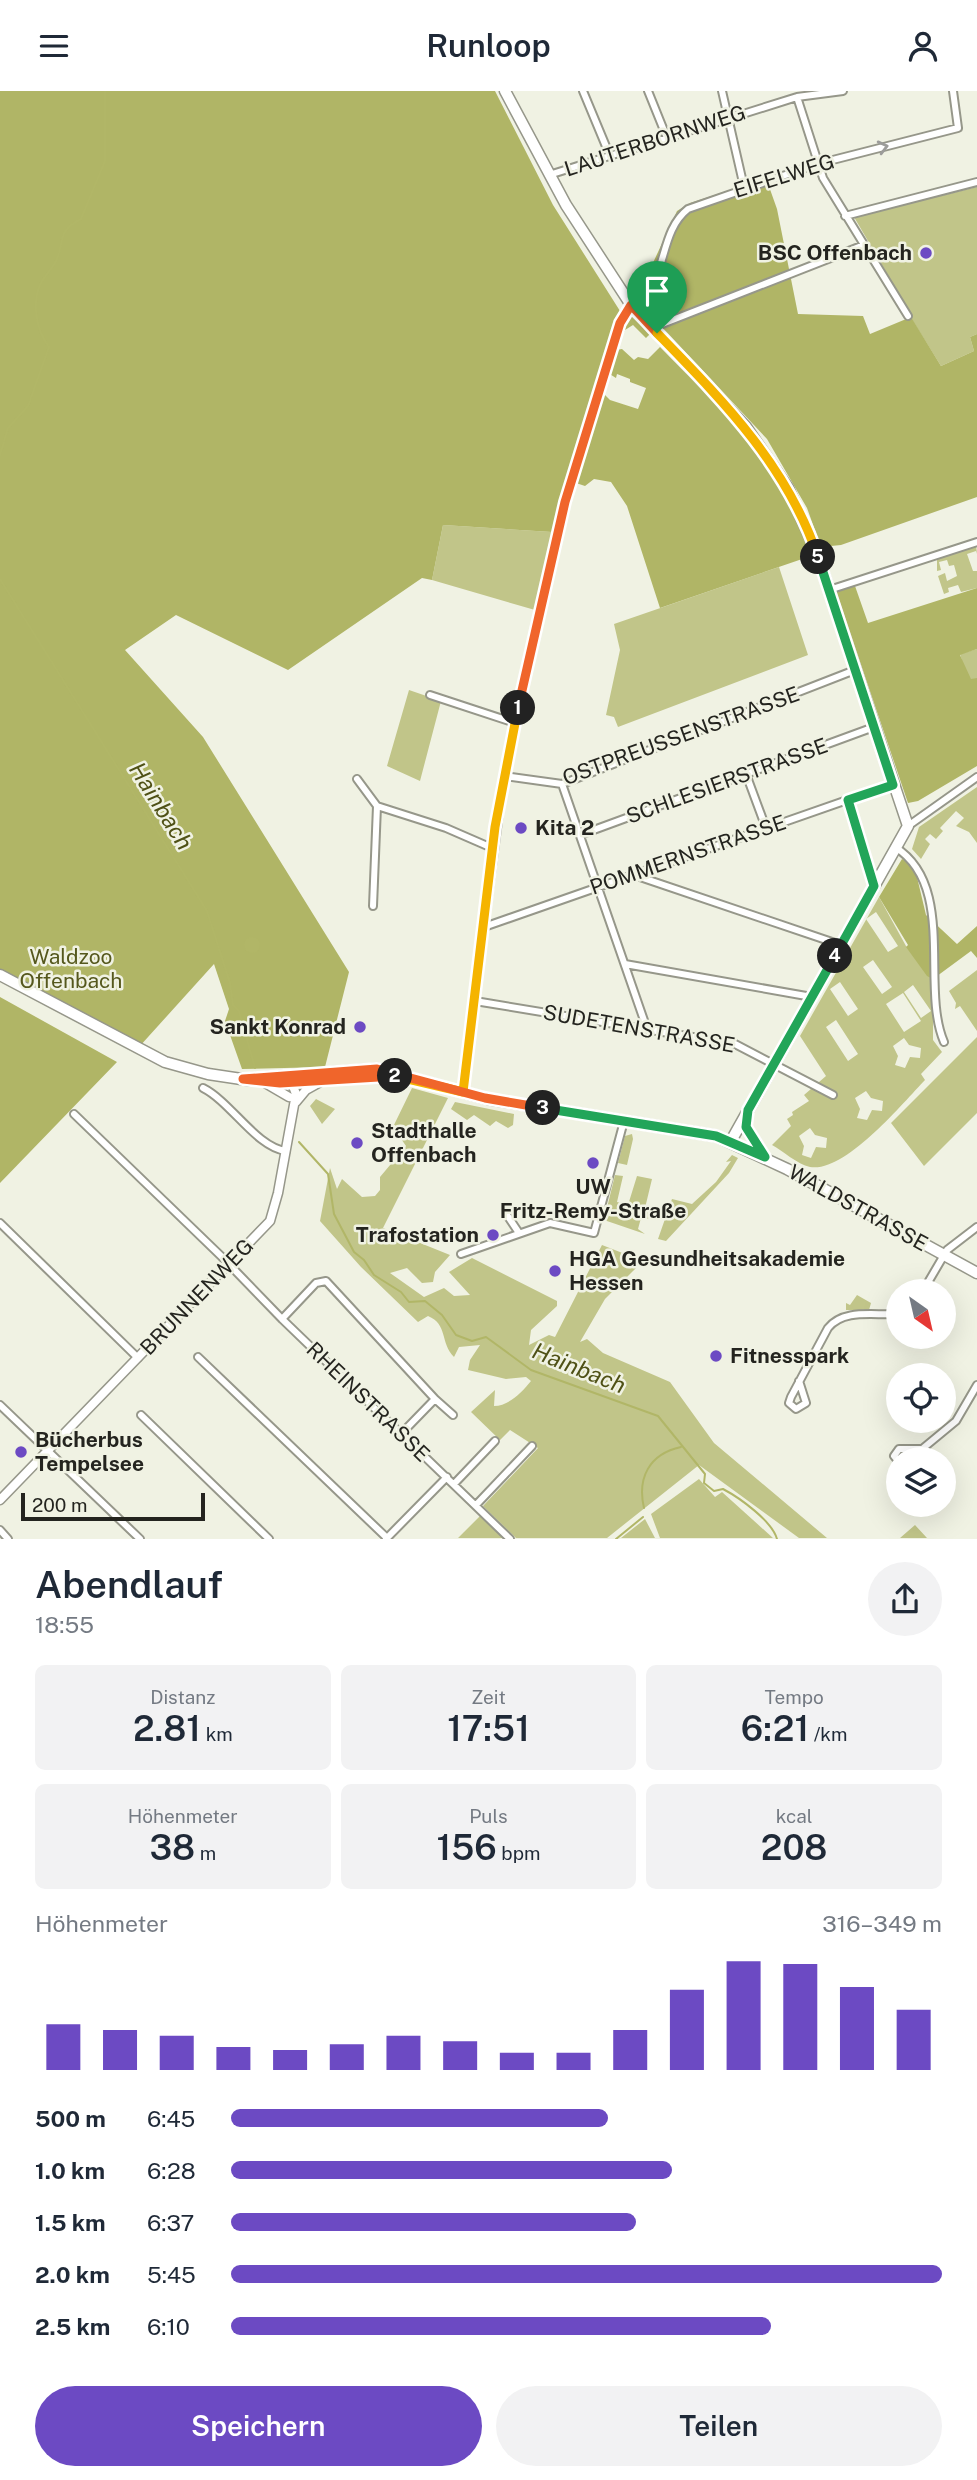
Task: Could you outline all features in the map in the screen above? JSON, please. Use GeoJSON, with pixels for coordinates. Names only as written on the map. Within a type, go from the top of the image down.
{"type":"FeatureCollection","features":[{"type":"Feature","properties":{"kind":"main road"},"geometry":{"type":"LineString","coordinates":[[505,91],[549,175],[631,305],[738,419],[769,457],[800,510],[908,826],[731,1141]]}},
{"type":"Feature","properties":{"kind":"main road","name":"WALDSTRASSE"},"geometry":{"type":"LineString","coordinates":[[0,975],[118,1040],[165,1062],[208,1075],[262,1082],[290,1079],[303,1074],[377,1069],[463,1092],[731,1141],[977,1273]]}},
{"type":"Feature","properties":{"kind":"main road","name":"WALDSTRASSE"},"geometry":{"type":"LineString","coordinates":[[243,1079],[409,1077]]}},
{"type":"Feature","properties":{"kind":"main road"},"geometry":{"type":"LineString","coordinates":[[731,1141],[741,1137],[746,1127],[748,1110]]}},
{"type":"Feature","properties":{"kind":"main road"},"geometry":{"type":"LineString","coordinates":[[746,1127],[765,1157]]}},
{"type":"Feature","properties":{"kind":"street"},"geometry":{"type":"LineString","coordinates":[[583,91],[610,156]]}},
{"type":"Feature","properties":{"kind":"street"},"geometry":{"type":"LineString","coordinates":[[648,91],[667,138]]}},
{"type":"Feature","properties":{"kind":"street"},"geometry":{"type":"LineString","coordinates":[[722,91],[744,187]]}},
{"type":"Feature","properties":{"kind":"street","name":"LAUTERBORNWEG"},"geometry":{"type":"LineString","coordinates":[[549,175],[797,97],[843,91]]}},
{"type":"Feature","properties":{"kind":"street","name":"EIFELWEG"},"geometry":{"type":"LineString","coordinates":[[463,1092],[492,848],[504,776],[565,502],[620,323],[631,305],[652,286],[665,247],[684,212],[744,187],[817,164],[958,128],[953,91]]}},
{"type":"Feature","properties":{"kind":"street"},"geometry":{"type":"LineString","coordinates":[[797,97],[817,164],[845,216],[908,316]]}},
{"type":"Feature","properties":{"kind":"street"},"geometry":{"type":"LineString","coordinates":[[845,216],[977,182]]}},
{"type":"Feature","properties":{"kind":"street"},"geometry":{"type":"LineString","coordinates":[[652,328],[864,245]]}},
{"type":"Feature","properties":{"kind":"street"},"geometry":{"type":"LineString","coordinates":[[829,590],[977,542]]}},
{"type":"Feature","properties":{"kind":"street","name":"OSTPREUSSENSTRASSE"},"geometry":{"type":"LineString","coordinates":[[504,776],[562,784],[855,670]]}},
{"type":"Feature","properties":{"kind":"street"},"geometry":{"type":"LineString","coordinates":[[430,695],[515,723]]}},
{"type":"Feature","properties":{"kind":"street","name":"SCHLESIERSTRASSE"},"geometry":{"type":"LineString","coordinates":[[580,835],[874,727]]}},
{"type":"Feature","properties":{"kind":"street"},"geometry":{"type":"LineString","coordinates":[[746,774],[766,828]]}},
{"type":"Feature","properties":{"kind":"street"},"geometry":{"type":"LineString","coordinates":[[908,826],[977,777]]}},
{"type":"Feature","properties":{"kind":"street"},"geometry":{"type":"LineString","coordinates":[[357,779],[377,806],[446,828],[492,848]]}},
{"type":"Feature","properties":{"kind":"street"},"geometry":{"type":"LineString","coordinates":[[562,784],[647,1029]]}},
{"type":"Feature","properties":{"kind":"street","name":"POMMERNSTRASSE"},"geometry":{"type":"LineString","coordinates":[[484,927],[893,785]]}},
{"type":"Feature","properties":{"kind":"street"},"geometry":{"type":"LineString","coordinates":[[848,800],[874,886]]}},
{"type":"Feature","properties":{"kind":"street"},"geometry":{"type":"LineString","coordinates":[[373,906],[377,806]]}},
{"type":"Feature","properties":{"kind":"street"},"geometry":{"type":"LineString","coordinates":[[895,848],[916,863],[924,888],[934,937],[938,1027],[944,1042]]}},
{"type":"Feature","properties":{"kind":"street"},"geometry":{"type":"LineString","coordinates":[[633,874],[841,945]]}},
{"type":"Feature","properties":{"kind":"street"},"geometry":{"type":"LineString","coordinates":[[625,964],[812,997]]}},
{"type":"Feature","properties":{"kind":"street","name":"SUDETENSTRASSE"},"geometry":{"type":"LineString","coordinates":[[475,1001],[736,1044],[833,1095]]}},
{"type":"Feature","properties":{"kind":"street"},"geometry":{"type":"LineString","coordinates":[[290,1079],[289,1097],[293,1107]]}},
{"type":"Feature","properties":{"kind":"street","name":"BRUNNENWEG"},"geometry":{"type":"LineString","coordinates":[[0,1500],[272,1218],[296,1094],[290,1079]]}},
{"type":"Feature","properties":{"kind":"street"},"geometry":{"type":"LineString","coordinates":[[293,1107],[303,1093],[324,1080]]}},
{"type":"Feature","properties":{"kind":"street"},"geometry":{"type":"LineString","coordinates":[[262,1082],[289,1097]]}},
{"type":"Feature","properties":{"kind":"street"},"geometry":{"type":"LineString","coordinates":[[203,1088],[219,1097],[270,1146],[286,1151]]}},
{"type":"Feature","properties":{"kind":"street","name":"RHEINSTRASSE"},"geometry":{"type":"LineString","coordinates":[[74,1114],[510,1538]]}},
{"type":"Feature","properties":{"kind":"street"},"geometry":{"type":"LineString","coordinates":[[461,1255],[554,1222],[594,1233],[624,1121]]}},
{"type":"Feature","properties":{"kind":"street"},"geometry":{"type":"LineString","coordinates":[[508,1215],[519,1233]]}},
{"type":"Feature","properties":{"kind":"street"},"geometry":{"type":"LineString","coordinates":[[0,1223],[138,1358]]}},
{"type":"Feature","properties":{"kind":"street"},"geometry":{"type":"LineString","coordinates":[[930,1279],[954,1243],[977,1227]]}},
{"type":"Feature","properties":{"kind":"street"},"geometry":{"type":"LineString","coordinates":[[282,1319],[316,1283],[326,1281],[453,1415]]}},
{"type":"Feature","properties":{"kind":"street"},"geometry":{"type":"LineString","coordinates":[[799,1381],[828,1328],[837,1320],[851,1315],[886,1314]]}},
{"type":"Feature","properties":{"kind":"street"},"geometry":{"type":"LineString","coordinates":[[198,1357],[386,1538],[447,1477]]}},
{"type":"Feature","properties":{"kind":"street"},"geometry":{"type":"LineString","coordinates":[[924,1447],[956,1421],[977,1385]]}},
{"type":"Feature","properties":{"kind":"street"},"geometry":{"type":"LineString","coordinates":[[401,1434],[435,1399]]}},
{"type":"Feature","properties":{"kind":"street"},"geometry":{"type":"LineString","coordinates":[[0,1405],[140,1538]]}},
{"type":"Feature","properties":{"kind":"street"},"geometry":{"type":"LineString","coordinates":[[141,1415],[269,1538]]}},
{"type":"Feature","properties":{"kind":"street"},"geometry":{"type":"LineString","coordinates":[[454,1484],[495,1441]]}},
{"type":"Feature","properties":{"kind":"street"},"geometry":{"type":"LineString","coordinates":[[475,1504],[532,1446]]}},
{"type":"Feature","properties":{"kind":"street"},"geometry":{"type":"LineString","coordinates":[[0,1530],[8,1538]]}},
{"type":"Feature","properties":{"kind":"shaded area","name":"BSC Offenbach"},"geometry":{"type":"Polygon","coordinates":[[[977,187],[977,334],[970,337],[974,351],[941,366],[893,289],[895,287],[854,217],[977,187]]]}},
{"type":"Feature","properties":{"kind":"shaded area"},"geometry":{"type":"Polygon","coordinates":[[[443,525],[552,532],[535,610],[432,580],[443,525]]]}},
{"type":"Feature","properties":{"kind":"shaded area"},"geometry":{"type":"Polygon","coordinates":[[[976,545],[977,554],[976,551],[967,554],[973,571],[977,571],[977,588],[961,592],[958,585],[948,588],[949,592],[944,594],[938,576],[945,573],[947,581],[957,576],[954,565],[949,566],[947,560],[939,562],[941,570],[937,571],[937,559],[976,545]]]}},
{"type":"Feature","properties":{"kind":"shaded area"},"geometry":{"type":"Polygon","coordinates":[[[779,567],[808,655],[618,727],[614,717],[606,715],[620,650],[614,624],[779,567]]]}},
{"type":"Feature","properties":{"kind":"shaded area"},"geometry":{"type":"Polygon","coordinates":[[[977,649],[977,710],[960,654],[977,649]]]}},
{"type":"Feature","properties":{"kind":"shaded area"},"geometry":{"type":"Polygon","coordinates":[[[409,690],[441,701],[420,781],[387,766],[409,690]]]}},
{"type":"Feature","properties":{"kind":"shaded area"},"geometry":{"type":"Polygon","coordinates":[[[977,787],[977,843],[969,832],[956,826],[964,818],[956,811],[940,828],[943,831],[936,839],[930,834],[925,839],[930,844],[921,859],[912,849],[919,827],[977,787]]]}},
{"type":"Feature","properties":{"kind":"shaded area"},"geometry":{"type":"Polygon","coordinates":[[[879,897],[906,946],[933,979],[933,1040],[942,1052],[921,1074],[925,1080],[872,1135],[839,1159],[824,1166],[810,1167],[772,1145],[791,1126],[787,1119],[793,1115],[792,1112],[809,1101],[804,1095],[826,1076],[800,1036],[866,919],[888,952],[898,946],[876,912],[867,918],[879,897]],[[873,960],[863,967],[882,994],[892,987],[873,960]],[[840,982],[830,989],[848,1016],[858,1009],[840,982]],[[913,985],[904,992],[921,1018],[931,1011],[913,985]],[[903,993],[886,1004],[904,1032],[921,1021],[903,993]],[[836,1020],[826,1027],[848,1061],[858,1054],[836,1020]],[[904,1038],[893,1046],[898,1056],[895,1065],[905,1068],[910,1057],[920,1058],[921,1048],[909,1045],[904,1038]],[[866,1091],[855,1098],[860,1109],[857,1118],[867,1120],[872,1110],[882,1111],[883,1101],[871,1098],[866,1091]],[[810,1128],[799,1136],[804,1146],[802,1155],[811,1158],[816,1147],[826,1148],[827,1138],[815,1135],[810,1128]]]}},
{"type":"Feature","properties":{"kind":"shaded area"},"geometry":{"type":"Polygon","coordinates":[[[249,937],[255,937],[260,945],[258,951],[249,953],[244,948],[244,942],[249,937]]]}},
{"type":"Feature","properties":{"kind":"shaded area"},"geometry":{"type":"Polygon","coordinates":[[[977,970],[977,1031],[960,1006],[955,1009],[956,1003],[949,991],[977,970]]]}},
{"type":"Feature","properties":{"kind":"shaded area"},"geometry":{"type":"Polygon","coordinates":[[[977,1037],[977,1113],[924,1166],[891,1123],[977,1037]]]}},
{"type":"Feature","properties":{"kind":"shaded area"},"geometry":{"type":"Polygon","coordinates":[[[412,1088],[448,1098],[383,1228],[450,1255],[435,1272],[433,1282],[422,1283],[407,1268],[390,1273],[424,1297],[444,1288],[454,1296],[470,1295],[449,1272],[472,1258],[557,1301],[557,1306],[531,1330],[529,1345],[549,1335],[555,1337],[602,1245],[643,1261],[605,1299],[580,1342],[587,1339],[603,1353],[670,1382],[714,1443],[827,1538],[799,1538],[699,1465],[607,1538],[516,1538],[483,1506],[538,1448],[510,1430],[500,1440],[471,1412],[495,1390],[494,1406],[510,1401],[531,1381],[526,1377],[506,1379],[468,1370],[470,1360],[480,1345],[459,1347],[454,1357],[439,1324],[428,1316],[418,1322],[361,1267],[320,1221],[330,1168],[337,1189],[342,1179],[362,1197],[375,1196],[380,1190],[380,1177],[406,1146],[393,1127],[412,1088]]]}},
{"type":"Feature","properties":{"kind":"shaded area"},"geometry":{"type":"Polygon","coordinates":[[[316,1099],[335,1109],[322,1124],[310,1106],[316,1099]]]}},
{"type":"Feature","properties":{"kind":"shaded area"},"geometry":{"type":"Polygon","coordinates":[[[455,1102],[514,1114],[513,1125],[508,1128],[496,1121],[490,1126],[474,1115],[467,1120],[451,1109],[455,1102]]]}},
{"type":"Feature","properties":{"kind":"shaded area"},"geometry":{"type":"Polygon","coordinates":[[[632,1134],[627,1165],[618,1163],[625,1136],[632,1134]]]}},
{"type":"Feature","properties":{"kind":"shaded area"},"geometry":{"type":"Polygon","coordinates":[[[732,1155],[738,1158],[729,1173],[666,1241],[658,1239],[672,1199],[692,1204],[716,1182],[731,1161],[726,1162],[732,1155]]]}},
{"type":"Feature","properties":{"kind":"shaded area"},"geometry":{"type":"Polygon","coordinates":[[[615,1175],[623,1176],[617,1202],[628,1205],[637,1176],[652,1179],[645,1208],[651,1210],[648,1219],[641,1218],[638,1229],[645,1234],[604,1220],[615,1175]]]}},
{"type":"Feature","properties":{"kind":"shaded area"},"geometry":{"type":"Polygon","coordinates":[[[857,1295],[871,1303],[869,1310],[846,1310],[846,1303],[850,1305],[857,1295]]]}},
{"type":"Feature","properties":{"kind":"shaded area"},"geometry":{"type":"Polygon","coordinates":[[[699,1479],[715,1497],[722,1492],[773,1538],[660,1538],[651,1514],[699,1479]]]}},
{"type":"Feature","properties":{"kind":"shaded area"},"geometry":{"type":"Polygon","coordinates":[[[480,1516],[503,1538],[458,1538],[480,1516]]]}},
{"type":"Feature","properties":{"kind":"shaded area"},"geometry":{"type":"Polygon","coordinates":[[[645,1519],[655,1538],[621,1538],[645,1519]]]}},
{"type":"Feature","properties":{"kind":"shaded area"},"geometry":{"type":"Polygon","coordinates":[[[915,1525],[927,1538],[900,1538],[915,1525]]]}},
{"type":"Feature","properties":{"kind":"green space","name":"Waldzoo Offenbach"},"geometry":{"type":"Polygon","coordinates":[[[0,91],[495,91],[553,205],[620,311],[552,532],[443,525],[432,580],[422,578],[288,670],[176,615],[125,650],[203,737],[349,972],[325,1067],[242,1069],[225,1021],[229,1009],[214,964],[139,1047],[0,969],[0,91]]]}},
{"type":"Feature","properties":{"kind":"green space"},"geometry":{"type":"Polygon","coordinates":[[[766,178],[777,209],[798,314],[863,316],[870,334],[911,317],[941,366],[974,351],[970,337],[977,334],[977,497],[841,545],[821,547],[807,508],[767,439],[645,309],[657,285],[652,265],[677,211],[690,203],[766,178]]]}},
{"type":"Feature","properties":{"kind":"green space"},"geometry":{"type":"Polygon","coordinates":[[[631,316],[650,334],[646,338],[633,325],[625,330],[616,350],[622,349],[634,360],[638,357],[648,359],[660,347],[702,390],[773,474],[804,531],[808,557],[660,608],[627,506],[611,482],[594,479],[585,486],[576,483],[602,392],[610,400],[638,409],[646,388],[630,382],[630,379],[617,374],[616,378],[608,373],[625,318],[631,316]]]}},
{"type":"Feature","properties":{"kind":"green space"},"geometry":{"type":"Polygon","coordinates":[[[855,586],[868,623],[977,588],[977,649],[960,655],[971,679],[977,678],[977,766],[918,801],[908,803],[836,591],[855,586]]]}},
{"type":"Feature","properties":{"kind":"green space"},"geometry":{"type":"Polygon","coordinates":[[[902,859],[910,862],[916,873],[926,915],[957,944],[977,926],[977,958],[971,951],[933,979],[927,976],[906,947],[908,945],[879,897],[902,859]]]}},
{"type":"Feature","properties":{"kind":"green space"},"geometry":{"type":"Polygon","coordinates":[[[0,997],[117,1062],[0,1183],[0,997]]]}},
{"type":"Feature","properties":{"kind":"waterway"},"geometry":{"type":"LineString","coordinates":[[0,455],[8,428],[28,406],[49,347],[41,333],[37,317],[36,300],[40,285],[55,263],[64,233],[81,219],[105,161],[105,91]]}},
{"type":"Feature","properties":{"kind":"waterway","name":"Hainbach"},"geometry":{"type":"LineString","coordinates":[[0,579],[207,911],[230,983],[233,1005],[239,1011],[255,1068]]}},
{"type":"Feature","properties":{"kind":"waterway","name":"Hainbach"},"geometry":{"type":"LineString","coordinates":[[299,1142],[328,1174],[334,1214],[354,1252],[364,1260],[374,1275],[401,1292],[409,1302],[425,1301],[442,1315],[456,1335],[472,1341],[486,1337],[531,1370],[658,1416],[705,1474],[704,1483],[714,1491],[723,1489],[746,1504],[769,1525],[777,1539]]}},
{"type":"Feature","properties":{"kind":"waterway"},"geometry":{"type":"LineString","coordinates":[[644,1508],[642,1487],[648,1469],[661,1455],[681,1447]]}},
{"type":"Feature","properties":{"kind":"waterway"},"geometry":{"type":"LineString","coordinates":[[616,1539],[643,1517]]}},
{"type":"Feature","properties":{"kind":"place","name":"BSC Offenbach"},"geometry":{"type":"Point","coordinates":[926,253]}},
{"type":"Feature","properties":{"kind":"place","name":"Kita 2"},"geometry":{"type":"Point","coordinates":[521,828]}},
{"type":"Feature","properties":{"kind":"place","name":"Sankt Konrad"},"geometry":{"type":"Point","coordinates":[360,1027]}},
{"type":"Feature","properties":{"kind":"place","name":"Stadthalle Offenbach"},"geometry":{"type":"Point","coordinates":[357,1143]}},
{"type":"Feature","properties":{"kind":"place","name":"UW Fritz-Remy-Straße"},"geometry":{"type":"Point","coordinates":[593,1163]}},
{"type":"Feature","properties":{"kind":"place","name":"Trafostation"},"geometry":{"type":"Point","coordinates":[493,1235]}},
{"type":"Feature","properties":{"kind":"place","name":"HGA Gesundheitsakademie Hessen"},"geometry":{"type":"Point","coordinates":[555,1271]}},
{"type":"Feature","properties":{"kind":"place","name":"Fitnesspark"},"geometry":{"type":"Point","coordinates":[716,1356]}},
{"type":"Feature","properties":{"kind":"place","name":"Bücherbus Tempelsee"},"geometry":{"type":"Point","coordinates":[21,1452]}},
{"type":"Feature","properties":{"kind":"route"},"geometry":{"type":"LineString","coordinates":[[657,333],[631,305],[620,323],[565,502],[500,794],[463,1092],[409,1077],[374,1076],[280,1083],[243,1079],[377,1069],[390,1071],[409,1077],[488,1099],[716,1136],[765,1157],[746,1127],[748,1110],[874,886],[848,800],[893,785],[816,551],[795,500],[776,467],[753,436],[657,333]]}}]}
